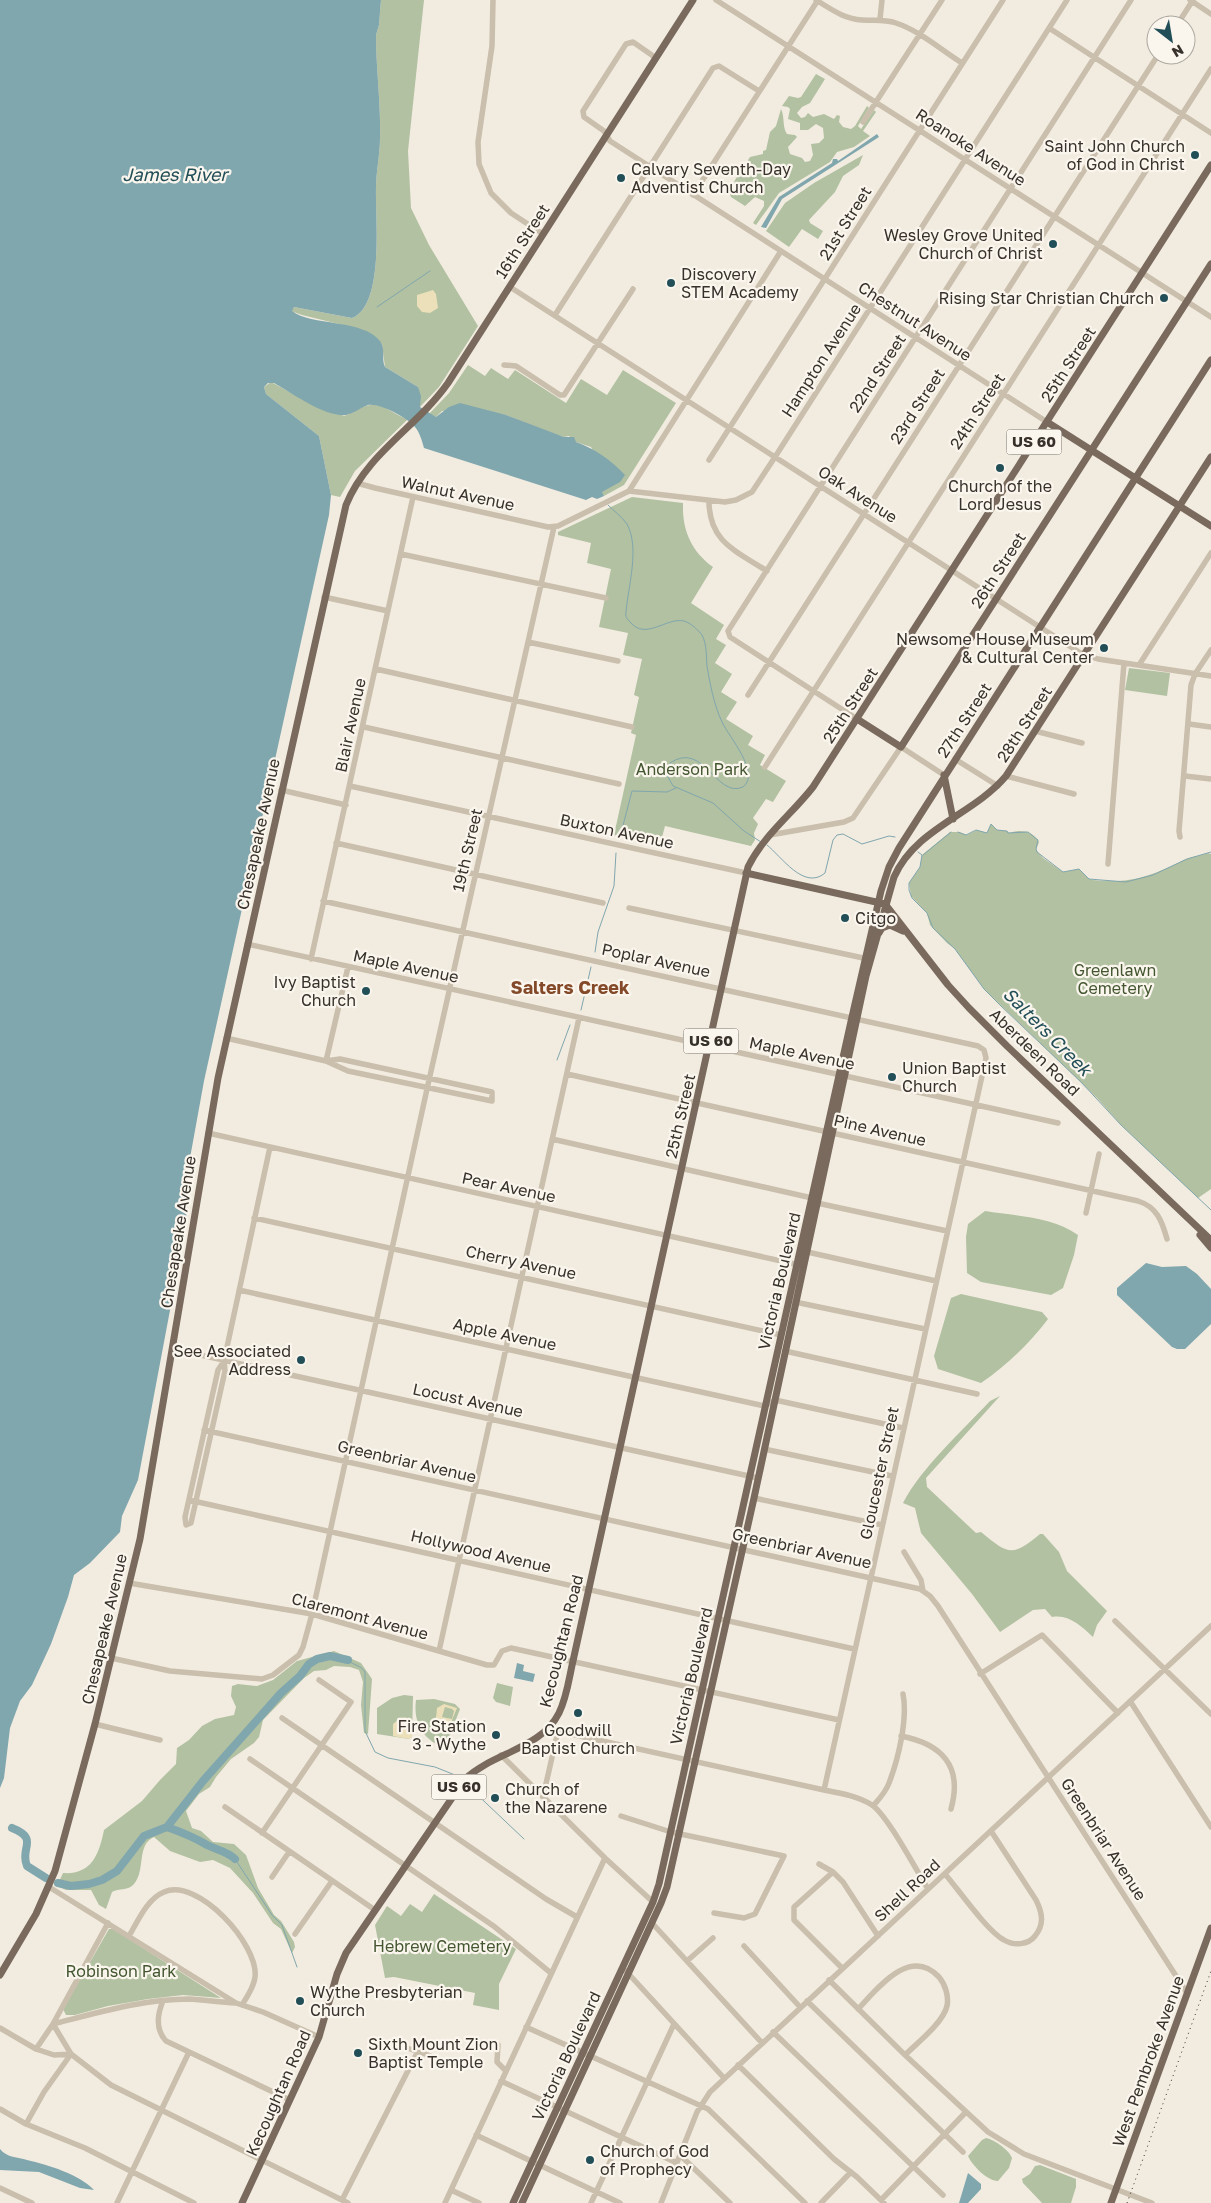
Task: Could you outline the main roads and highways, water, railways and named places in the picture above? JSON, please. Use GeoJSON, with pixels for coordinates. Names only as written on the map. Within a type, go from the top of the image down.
{"type":"FeatureCollection","features":[{"type":"Feature","properties":{"kind":"main road","name":"16th Street"},"geometry":{"type":"LineString","coordinates":[[357,483],[372,461],[427,408],[448,383],[693,0]]}},
{"type":"Feature","properties":{"kind":"main road","name":"25th Street"},"geometry":{"type":"LineString","coordinates":[[656,1284],[748,867],[768,836],[813,787],[1211,165]]}},
{"type":"Feature","properties":{"kind":"main road","name":"26th Street"},"geometry":{"type":"LineString","coordinates":[[857,719],[901,747],[1211,264]]}},
{"type":"Feature","properties":{"kind":"main road","name":"27th Street"},"geometry":{"type":"LineString","coordinates":[[829,1133],[892,860],[944,775],[1211,360]]}},
{"type":"Feature","properties":{"kind":"main road","name":"Chestnut Avenue"},"geometry":{"type":"LineString","coordinates":[[1047,422],[1211,526]]}},
{"type":"Feature","properties":{"kind":"main road","name":"28th Street"},"geometry":{"type":"LineString","coordinates":[[882,903],[907,855],[932,832],[981,801],[1006,776],[1211,457]]}},
{"type":"Feature","properties":{"kind":"main road","name":"Chesapeake Avenue"},"geometry":{"type":"LineString","coordinates":[[0,1975],[49,1887],[95,1724],[140,1539],[208,1133],[226,1038],[342,517],[357,483]]}},
{"type":"Feature","properties":{"kind":"main road"},"geometry":{"type":"LineString","coordinates":[[944,775],[953,819]]}},
{"type":"Feature","properties":{"kind":"main road","name":"Buxton Avenue"},"geometry":{"type":"LineString","coordinates":[[746,873],[882,903]]}},
{"type":"Feature","properties":{"kind":"main road","name":"27th Street"},"geometry":{"type":"LineString","coordinates":[[868,959],[878,936],[882,903]]}},
{"type":"Feature","properties":{"kind":"main road","name":"Aberdeen Road"},"geometry":{"type":"LineString","coordinates":[[882,903],[948,984],[990,1029],[1211,1240]]}},
{"type":"Feature","properties":{"kind":"main road"},"geometry":{"type":"LineString","coordinates":[[878,936],[882,928],[887,925],[895,926],[906,932]]}},
{"type":"Feature","properties":{"kind":"main road","name":"Victoria Boulevard"},"geometry":{"type":"LineString","coordinates":[[513,2203],[558,2107],[628,1974],[652,1923],[666,1887],[675,1832],[691,1761],[710,1691],[734,1547],[781,1335],[800,1265],[829,1133]]}},
{"type":"Feature","properties":{"kind":"main road","name":"Aberdeen Road"},"geometry":{"type":"LineString","coordinates":[[1182,1214],[1211,1248]]}},
{"type":"Feature","properties":{"kind":"main road","name":"Victoria Boulevard"},"geometry":{"type":"LineString","coordinates":[[691,1761],[702,1689],[742,1549],[754,1498],[795,1302],[800,1265]]}},
{"type":"Feature","properties":{"kind":"main road","name":"Kecoughtan Road"},"geometry":{"type":"LineString","coordinates":[[242,2203],[319,2037],[341,1964],[375,1910],[465,1779],[482,1765],[529,1743],[548,1728],[560,1712],[573,1661],[656,1284]]}},
{"type":"Feature","properties":{"kind":"main road","name":"Victoria Boulevard"},"geometry":{"type":"LineString","coordinates":[[522,2203],[565,2111],[622,1968],[653,1902],[675,1832]]}},
{"type":"Feature","properties":{"kind":"main road","name":"West Pembroke Avenue"},"geometry":{"type":"LineString","coordinates":[[1112,2203],[1187,1993],[1209,1944],[1211,1928]]}},
{"type":"Feature","properties":{"kind":"water","name":"James River"},"geometry":{"type":"Polygon","coordinates":[[[0,0],[381,0],[379,25],[376,35],[380,125],[376,182],[377,238],[374,279],[370,296],[362,310],[352,318],[294,307],[292,311],[311,319],[350,326],[372,334],[382,344],[385,367],[418,387],[421,396],[420,407],[436,417],[449,407],[460,403],[506,415],[564,437],[574,437],[576,442],[590,448],[614,464],[625,475],[620,482],[602,492],[604,496],[597,499],[592,497],[586,500],[424,448],[420,434],[411,423],[379,406],[368,405],[351,414],[340,415],[314,406],[274,383],[268,383],[264,387],[266,394],[319,436],[331,495],[329,515],[204,1081],[186,1180],[188,1199],[184,1236],[138,1480],[122,1516],[120,1532],[90,1563],[74,1575],[51,1644],[32,1685],[20,1701],[10,1728],[4,1778],[0,1788],[0,0]]]}},
{"type":"Feature","properties":{"kind":"water"},"geometry":{"type":"Polygon","coordinates":[[[877,134],[879,137],[782,199],[766,228],[761,227],[779,197],[832,163],[833,159],[838,161],[877,134]]]}},
{"type":"Feature","properties":{"kind":"water"},"geometry":{"type":"Polygon","coordinates":[[[1146,1263],[1162,1267],[1186,1266],[1197,1274],[1211,1289],[1211,1324],[1185,1349],[1172,1347],[1117,1295],[1117,1288],[1146,1263]]]}},
{"type":"Feature","properties":{"kind":"water"},"geometry":{"type":"Polygon","coordinates":[[[517,1663],[524,1665],[523,1671],[535,1674],[533,1682],[514,1678],[517,1663]]]}},
{"type":"Feature","properties":{"kind":"water"},"geometry":{"type":"Polygon","coordinates":[[[0,2149],[9,2156],[63,2171],[80,2179],[94,2190],[80,2188],[39,2172],[0,2170],[0,2149]]]}},
{"type":"Feature","properties":{"kind":"water"},"geometry":{"type":"Polygon","coordinates":[[[968,2173],[981,2184],[981,2189],[968,2203],[959,2203],[968,2173]]]}},
{"type":"Feature","properties":{"kind":"waterway"},"geometry":{"type":"LineString","coordinates":[[377,307],[430,271]]}},
{"type":"Feature","properties":{"kind":"waterway","name":"Salters Creek"},"geometry":{"type":"LineString","coordinates":[[608,505],[627,524],[633,544],[626,617],[636,627],[643,629],[649,629],[670,622],[684,621],[692,625],[702,635],[706,646],[709,680],[717,709],[722,722],[746,764],[748,781],[743,787],[734,788],[725,785],[701,764],[692,759],[682,758],[670,763],[667,775],[673,786],[713,803],[744,831],[761,842]]}},
{"type":"Feature","properties":{"kind":"waterway"},"geometry":{"type":"LineString","coordinates":[[620,837],[632,791],[667,792],[676,788]]}},
{"type":"Feature","properties":{"kind":"waterway"},"geometry":{"type":"LineString","coordinates":[[958,832],[966,835],[976,830],[987,833],[991,824],[997,830],[1007,831],[1008,833],[1028,832],[1038,840],[1037,852],[1063,872],[1079,869],[1089,879],[1126,882],[1153,875],[1187,859],[1211,852]]}},
{"type":"Feature","properties":{"kind":"waterway"},"geometry":{"type":"LineString","coordinates":[[923,855],[951,832]]}},
{"type":"Feature","properties":{"kind":"waterway","name":"Salters Creek"},"geometry":{"type":"LineString","coordinates":[[767,845],[793,870],[809,878],[825,873],[833,840],[837,835],[843,834],[862,844],[889,836],[895,837]]}},
{"type":"Feature","properties":{"kind":"waterway","name":"Salters Creek"},"geometry":{"type":"LineString","coordinates":[[918,852],[922,855],[920,867],[909,883],[909,890],[912,898],[927,913],[933,928],[955,949],[984,989],[1081,1082],[1121,1125],[1211,1210]]}},
{"type":"Feature","properties":{"kind":"waterway"},"geometry":{"type":"LineString","coordinates":[[595,952],[598,932],[614,886],[616,853]]}},
{"type":"Feature","properties":{"kind":"waterway"},"geometry":{"type":"LineString","coordinates":[[581,1010],[591,967]]}},
{"type":"Feature","properties":{"kind":"waterway"},"geometry":{"type":"LineString","coordinates":[[557,1060],[570,1025]]}},
{"type":"Feature","properties":{"kind":"waterway"},"geometry":{"type":"LineString","coordinates":[[58,1883],[71,1886],[89,1884],[102,1880],[117,1871],[144,1836],[167,1827],[203,1781],[309,1664],[317,1659],[330,1656],[348,1660]]}},
{"type":"Feature","properties":{"kind":"waterway"},"geometry":{"type":"LineString","coordinates":[[348,1660],[362,1668],[365,1672],[365,1731],[375,1752],[388,1758],[435,1767],[455,1775]]}},
{"type":"Feature","properties":{"kind":"waterway"},"geometry":{"type":"LineString","coordinates":[[468,1786],[524,1839]]}},
{"type":"Feature","properties":{"kind":"waterway"},"geometry":{"type":"LineString","coordinates":[[167,1827],[225,1852],[235,1859]]}},
{"type":"Feature","properties":{"kind":"waterway"},"geometry":{"type":"LineString","coordinates":[[12,1828],[20,1832],[27,1840],[25,1854],[27,1866],[46,1878]]}},
{"type":"Feature","properties":{"kind":"waterway"},"geometry":{"type":"LineString","coordinates":[[235,1859],[272,1915],[282,1925],[297,1967]]}},
{"type":"Feature","properties":{"kind":"railway"},"geometry":{"type":"LineString","coordinates":[[1127,2203],[1211,1971]]}},
{"type":"Feature","properties":{"kind":"place","name":"Saint John Church of God in Christ"},"geometry":{"type":"Point","coordinates":[1195,155]}},
{"type":"Feature","properties":{"kind":"place","name":"Calvary Seventh-Day Adventist Church"},"geometry":{"type":"Point","coordinates":[621,178]}},
{"type":"Feature","properties":{"kind":"place","name":"Wesley Grove United Church of Christ"},"geometry":{"type":"Point","coordinates":[1053,244]}},
{"type":"Feature","properties":{"kind":"place","name":"Discovery STEM Academy"},"geometry":{"type":"Point","coordinates":[671,283]}},
{"type":"Feature","properties":{"kind":"place","name":"Rising Star Christian Church"},"geometry":{"type":"Point","coordinates":[1164,298]}},
{"type":"Feature","properties":{"kind":"place","name":"Church of the Lord Jesus"},"geometry":{"type":"Point","coordinates":[1000,468]}},
{"type":"Feature","properties":{"kind":"place","name":"Newsome House Museum & Cultural Center"},"geometry":{"type":"Point","coordinates":[1104,648]}},
{"type":"Feature","properties":{"kind":"place","name":"Citgo"},"geometry":{"type":"Point","coordinates":[845,918]}},
{"type":"Feature","properties":{"kind":"place","name":"Ivy Baptist Church"},"geometry":{"type":"Point","coordinates":[366,991]}},
{"type":"Feature","properties":{"kind":"place","name":"Union Baptist Church"},"geometry":{"type":"Point","coordinates":[892,1077]}},
{"type":"Feature","properties":{"kind":"place","name":"See Associated Address"},"geometry":{"type":"Point","coordinates":[301,1360]}},
{"type":"Feature","properties":{"kind":"place","name":"Goodwill Baptist Church"},"geometry":{"type":"Point","coordinates":[578,1713]}},
{"type":"Feature","properties":{"kind":"place","name":"Fire Station 3 - Wythe"},"geometry":{"type":"Point","coordinates":[496,1735]}},
{"type":"Feature","properties":{"kind":"place","name":"Church of the Nazarene"},"geometry":{"type":"Point","coordinates":[495,1798]}},
{"type":"Feature","properties":{"kind":"place","name":"Wythe Presbyterian Church"},"geometry":{"type":"Point","coordinates":[300,2001]}},
{"type":"Feature","properties":{"kind":"place","name":"Sixth Mount Zion Baptist Temple"},"geometry":{"type":"Point","coordinates":[358,2053]}},
{"type":"Feature","properties":{"kind":"place","name":"Church of God of Prophecy"},"geometry":{"type":"Point","coordinates":[590,2160]}},
{"type":"Feature","properties":{"kind":"district","name":"Salters Creek"},"geometry":{"type":"Point","coordinates":[570,988]}},
{"type":"Feature","properties":{"kind":"park label","name":"Anderson Park"},"geometry":{"type":"Point","coordinates":[692,769]}},
{"type":"Feature","properties":{"kind":"park label","name":"Greenlawn Cemetery"},"geometry":{"type":"Point","coordinates":[1115,979]}},
{"type":"Feature","properties":{"kind":"park label","name":"Hebrew Cemetery"},"geometry":{"type":"Point","coordinates":[442,1946]}},
{"type":"Feature","properties":{"kind":"park label","name":"Robinson Park"},"geometry":{"type":"Point","coordinates":[121,1971]}}]}
